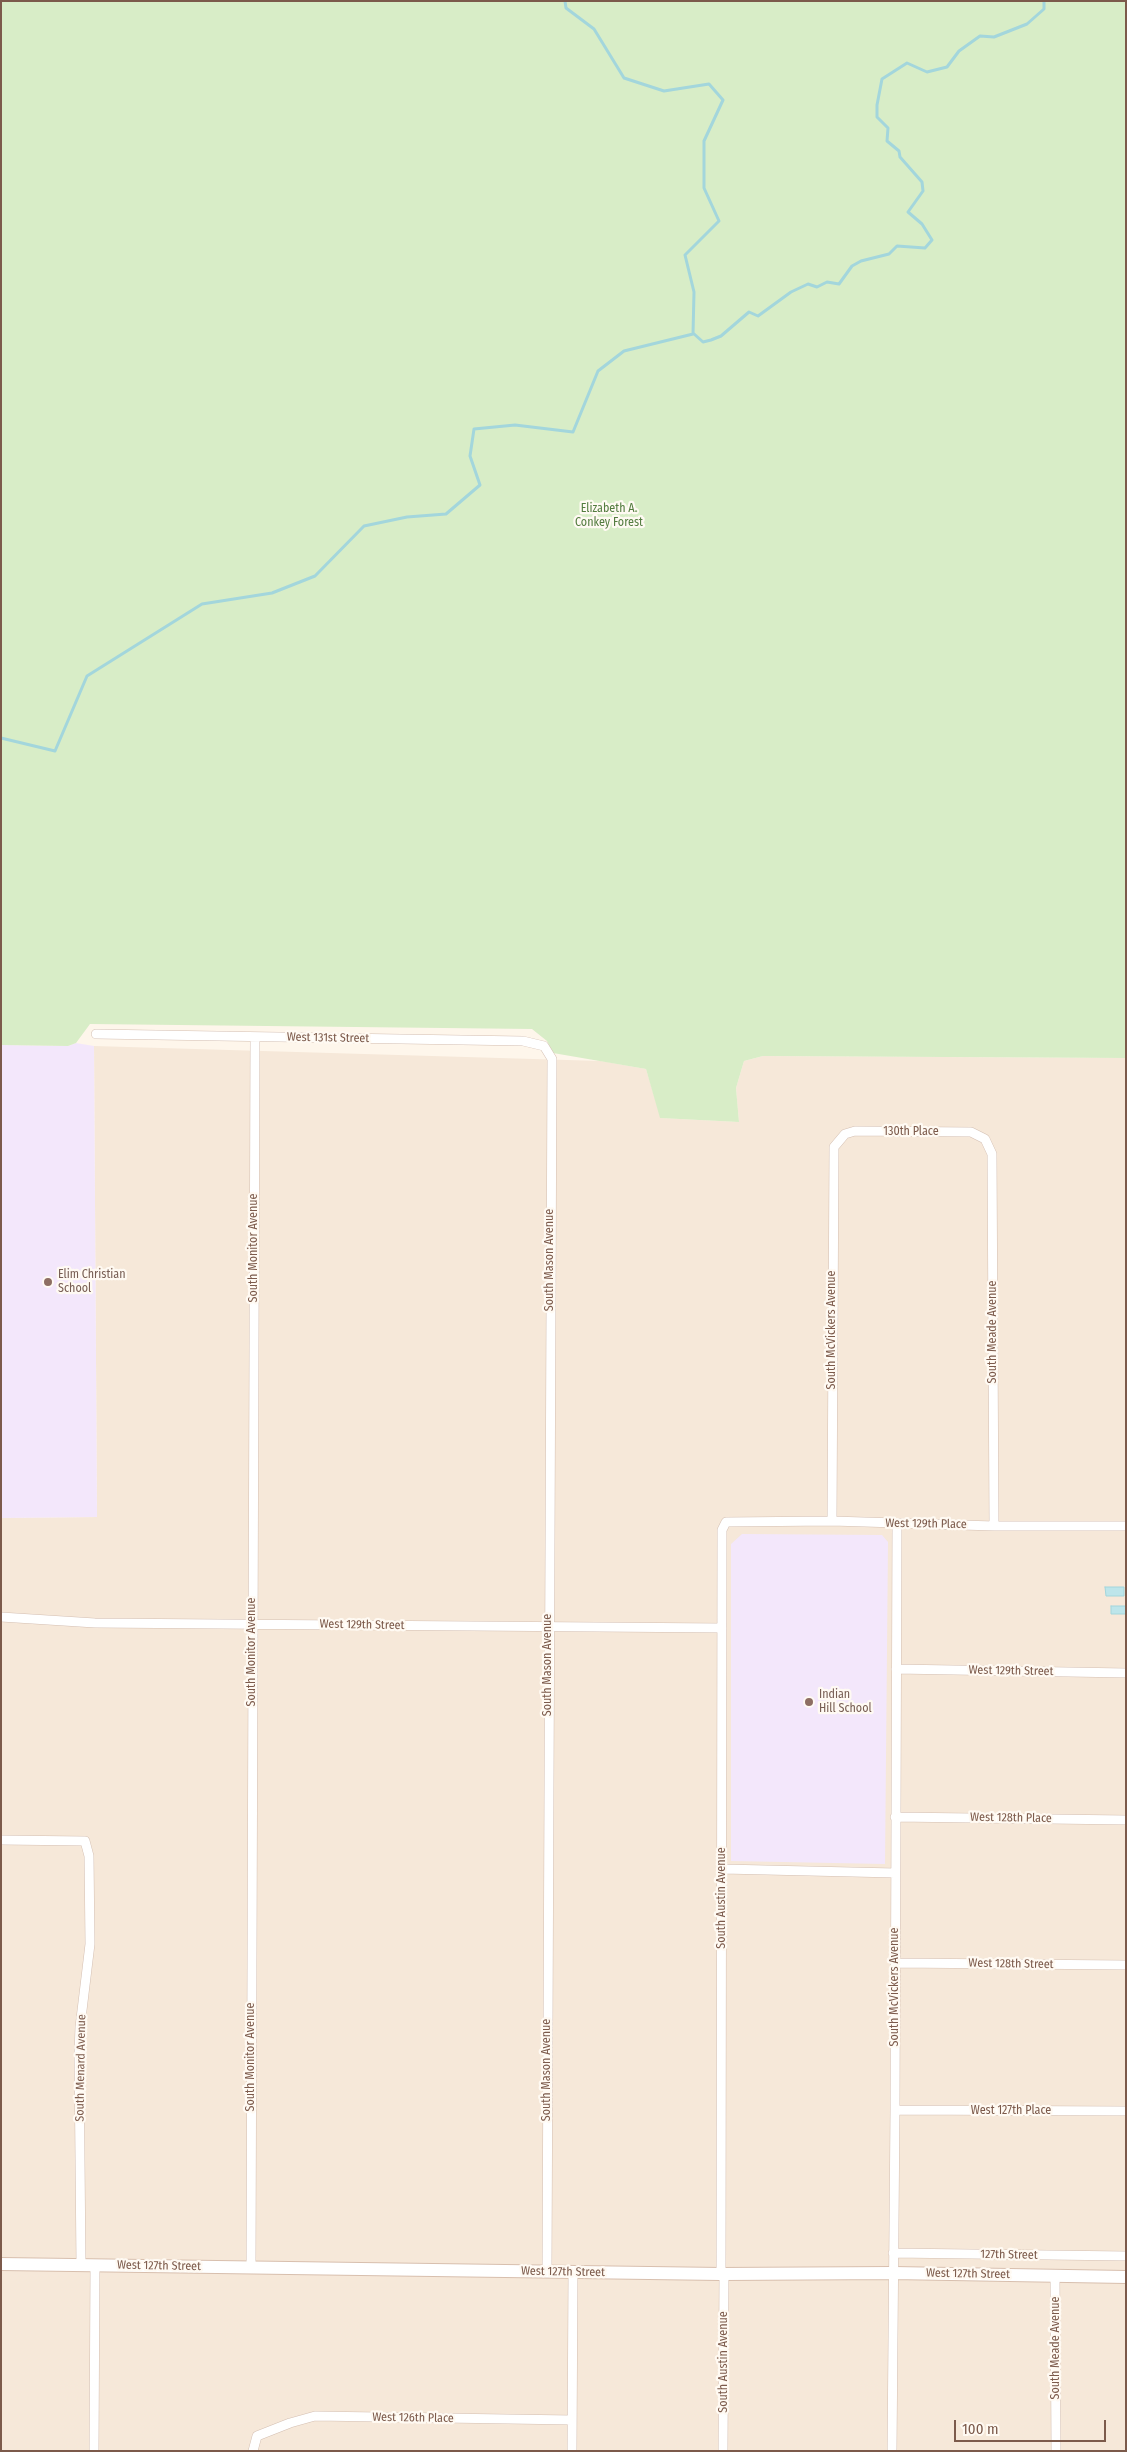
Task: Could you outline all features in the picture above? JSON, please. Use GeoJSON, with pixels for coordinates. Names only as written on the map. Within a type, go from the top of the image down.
{"type":"FeatureCollection","features":[{"type":"Feature","properties":{"kind":"main road","name":"West 127th Street"},"geometry":{"type":"LineString","coordinates":[[1,2264],[547,2272],[893,2273],[1126,2277]]}},
{"type":"Feature","properties":{"kind":"street","name":"West 131st Street"},"geometry":{"type":"LineString","coordinates":[[96,1034],[523,1041],[544,1046],[552,1059]]}},
{"type":"Feature","properties":{"kind":"street","name":"South Monitor Avenue"},"geometry":{"type":"LineString","coordinates":[[251,2268],[251,1624],[254,1439],[255,1038]]}},
{"type":"Feature","properties":{"kind":"street","name":"South Mason Avenue"},"geometry":{"type":"LineString","coordinates":[[547,2272],[548,1627],[552,1059]]}},
{"type":"Feature","properties":{"kind":"street","name":"130th Place"},"geometry":{"type":"LineString","coordinates":[[838,1141],[845,1134],[855,1132],[971,1132],[985,1139]]}},
{"type":"Feature","properties":{"kind":"street","name":"South Meade Avenue"},"geometry":{"type":"LineString","coordinates":[[985,1139],[992,1154],[994,1526]]}},
{"type":"Feature","properties":{"kind":"street","name":"South McVickers Avenue"},"geometry":{"type":"LineString","coordinates":[[832,1522],[832,1155],[838,1141]]}},
{"type":"Feature","properties":{"kind":"street","name":"West 129th Place"},"geometry":{"type":"LineString","coordinates":[[726,1522],[1126,1526]]}},
{"type":"Feature","properties":{"kind":"street","name":"South Austin Avenue"},"geometry":{"type":"LineString","coordinates":[[723,2451],[722,1530],[726,1522]]}},
{"type":"Feature","properties":{"kind":"street","name":"South McVickers Avenue"},"geometry":{"type":"LineString","coordinates":[[892,2451],[896,1963],[896,1523]]}},
{"type":"Feature","properties":{"kind":"street","name":"West 129th Street"},"geometry":{"type":"LineString","coordinates":[[1,1617],[95,1623],[722,1628]]}},
{"type":"Feature","properties":{"kind":"street","name":"West 129th Street"},"geometry":{"type":"LineString","coordinates":[[896,1669],[1126,1673]]}},
{"type":"Feature","properties":{"kind":"street","name":"West 128th Place"},"geometry":{"type":"LineString","coordinates":[[896,1817],[1126,1820]]}},
{"type":"Feature","properties":{"kind":"street","name":"South Menard Avenue"},"geometry":{"type":"LineString","coordinates":[[1,1840],[85,1841],[89,1856],[90,1944],[80,2027],[81,2265]]}},
{"type":"Feature","properties":{"kind":"street"},"geometry":{"type":"LineString","coordinates":[[722,1869],[895,1873]]}},
{"type":"Feature","properties":{"kind":"street","name":"West 128th Street"},"geometry":{"type":"LineString","coordinates":[[896,1963],[1126,1965]]}},
{"type":"Feature","properties":{"kind":"street","name":"West 127th Place"},"geometry":{"type":"LineString","coordinates":[[895,2110],[1126,2111]]}},
{"type":"Feature","properties":{"kind":"street","name":"127th Street"},"geometry":{"type":"LineString","coordinates":[[893,2253],[1126,2256]]}},
{"type":"Feature","properties":{"kind":"street"},"geometry":{"type":"LineString","coordinates":[[94,2451],[95,2265]]}},
{"type":"Feature","properties":{"kind":"street"},"geometry":{"type":"LineString","coordinates":[[572,2451],[574,2272]]}},
{"type":"Feature","properties":{"kind":"street","name":"South Meade Avenue"},"geometry":{"type":"LineString","coordinates":[[1056,2276],[1056,2451]]}},
{"type":"Feature","properties":{"kind":"street","name":"West 126th Place"},"geometry":{"type":"LineString","coordinates":[[253,2451],[257,2436],[290,2423],[315,2416],[572,2420]]}},
{"type":"Feature","properties":{"kind":"shaded area","name":"Elim Christian School"},"geometry":{"type":"Polygon","coordinates":[[[76,1043],[94,1046],[97,1517],[1,1518],[1,1045],[68,1046],[76,1043]]]}},
{"type":"Feature","properties":{"kind":"shaded area"},"geometry":{"type":"Polygon","coordinates":[[[94,1046],[601,1061],[646,1069],[661,1118],[739,1122],[736,1088],[744,1061],[763,1056],[1126,1058],[1126,2451],[1,2451],[1,1518],[97,1517],[94,1046]]]}},
{"type":"Feature","properties":{"kind":"shaded area","name":"Indian Hill School"},"geometry":{"type":"Polygon","coordinates":[[[742,1534],[882,1535],[888,1542],[885,1864],[731,1861],[731,1544],[742,1534]]]}},
{"type":"Feature","properties":{"kind":"green space","name":"Elizabeth A. Conkey Forest"},"geometry":{"type":"Polygon","coordinates":[[[1,1],[1126,1],[1126,1058],[763,1056],[744,1061],[736,1088],[739,1122],[660,1118],[646,1069],[553,1053],[547,1041],[532,1029],[90,1024],[76,1043],[68,1046],[1,1045],[1,1]]]}},
{"type":"Feature","properties":{"kind":"water"},"geometry":{"type":"Polygon","coordinates":[[[1105,1587],[1124,1587],[1124,1596],[1106,1596],[1105,1587]]]}},
{"type":"Feature","properties":{"kind":"water"},"geometry":{"type":"Polygon","coordinates":[[[1111,1606],[1126,1606],[1126,1614],[1111,1614],[1111,1606]]]}},
{"type":"Feature","properties":{"kind":"waterway"},"geometry":{"type":"LineString","coordinates":[[1,738],[55,751],[87,676],[202,604],[272,593],[315,576],[364,526],[407,517],[446,514],[480,485],[470,456],[474,429],[515,425],[573,432],[598,371],[624,351],[693,334],[694,292],[685,255],[719,221],[704,188],[704,141],[723,100],[709,84],[664,91],[624,78],[594,29],[566,8],[565,1]]}},
{"type":"Feature","properties":{"kind":"waterway"},"geometry":{"type":"LineString","coordinates":[[693,333],[703,342],[711,340],[721,336],[749,312],[758,316],[791,292],[808,284],[817,287],[827,282],[839,284],[852,266],[861,261],[889,254],[897,246],[925,248],[932,240],[922,224],[908,212],[923,191],[922,182],[900,157],[899,151],[887,141],[888,128],[877,117],[877,105],[882,79],[907,63],[927,72],[947,67],[959,51],[980,36],[994,37],[1027,24],[1044,9],[1044,1]]}},
{"type":"Feature","properties":{"kind":"place","name":"Elim Christian School"},"geometry":{"type":"Point","coordinates":[48,1282]}},
{"type":"Feature","properties":{"kind":"place","name":"Indian Hill School"},"geometry":{"type":"Point","coordinates":[809,1702]}}]}
